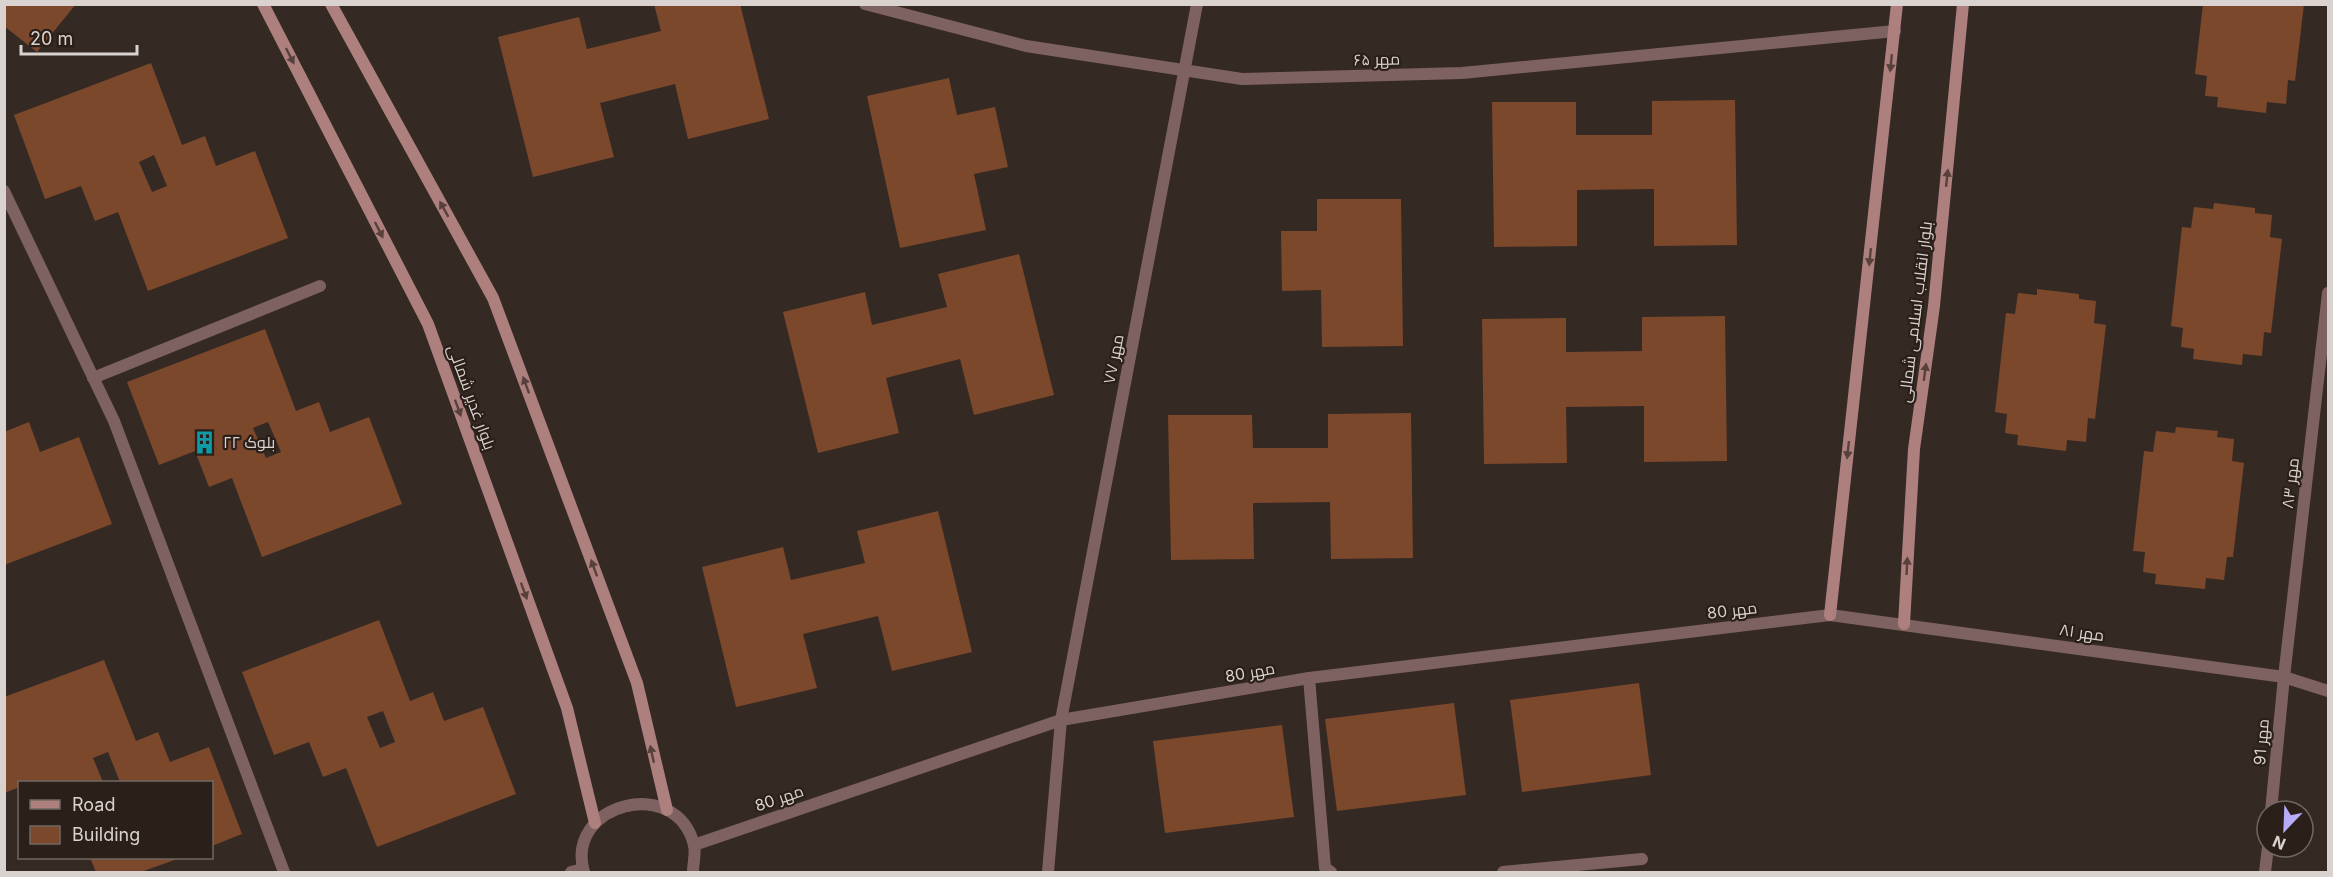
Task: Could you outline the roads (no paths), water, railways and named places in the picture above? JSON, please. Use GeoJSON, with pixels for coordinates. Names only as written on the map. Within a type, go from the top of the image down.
{"type":"FeatureCollection","features":[{"type":"Feature","properties":{"kind":"main road","name":"بلوار غدیر شمالی"},"geometry":{"type":"LineString","coordinates":[[263,4],[428,324],[567,708],[595,823]]}},
{"type":"Feature","properties":{"kind":"main road"},"geometry":{"type":"LineString","coordinates":[[331,4],[494,298],[637,683],[667,810]]}},
{"type":"Feature","properties":{"kind":"main road"},"geometry":{"type":"LineString","coordinates":[[1830,615],[1897,4]]}},
{"type":"Feature","properties":{"kind":"main road","name":"بلوار انقلاب اسلامی شمالی"},"geometry":{"type":"LineString","coordinates":[[1904,624],[1914,449],[1934,306],[1963,4]]}},
{"type":"Feature","properties":{"kind":"street","name":"مهر ۶۵"},"geometry":{"type":"LineString","coordinates":[[865,4],[1026,46],[1242,78],[1462,73],[1895,31]]}},
{"type":"Feature","properties":{"kind":"street","name":"مهر ۷۷"},"geometry":{"type":"LineString","coordinates":[[1048,873],[1061,720],[1197,4]]}},
{"type":"Feature","properties":{"kind":"street"},"geometry":{"type":"LineString","coordinates":[[4,191],[114,421],[284,872]]}},
{"type":"Feature","properties":{"kind":"street"},"geometry":{"type":"LineString","coordinates":[[93,378],[320,286]]}},
{"type":"Feature","properties":{"kind":"street","name":"مهر ۸۳"},"geometry":{"type":"LineString","coordinates":[[2284,677],[2323,392],[2328,293]]}},
{"type":"Feature","properties":{"kind":"street","name":"مهر ۸۱"},"geometry":{"type":"LineString","coordinates":[[1830,615],[2284,677],[2328,691]]}},
{"type":"Feature","properties":{"kind":"street","name":"مهر 80"},"geometry":{"type":"LineString","coordinates":[[694,845],[1061,720],[1309,678],[1830,615]]}},
{"type":"Feature","properties":{"kind":"street","name":"مهر 91"},"geometry":{"type":"LineString","coordinates":[[2272,799],[2284,677]]}},
{"type":"Feature","properties":{"kind":"street"},"geometry":{"type":"LineString","coordinates":[[1309,678],[1325,868],[1331,873]]}},
{"type":"Feature","properties":{"kind":"street"},"geometry":{"type":"LineString","coordinates":[[579,872],[584,845],[595,823],[610,811],[628,804],[648,804],[667,810],[684,825],[694,845],[693,873]]}},
{"type":"Feature","properties":{"kind":"street"},"geometry":{"type":"LineString","coordinates":[[1503,873],[1642,859]]}},
{"type":"Feature","properties":{"kind":"place","name":"بلوک ۲۲"},"geometry":{"type":"Point","coordinates":[205,442]}}]}
